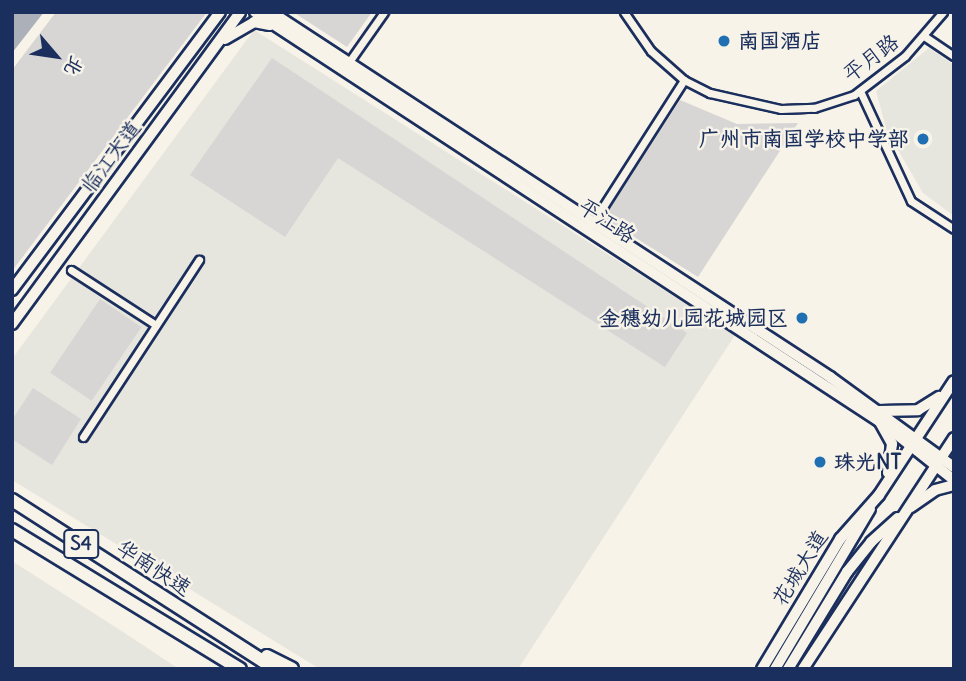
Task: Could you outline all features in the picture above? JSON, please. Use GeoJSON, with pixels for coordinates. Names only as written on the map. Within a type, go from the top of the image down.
{"type":"FeatureCollection","features":[{"type":"Feature","properties":{"kind":"highway","name":"华南快速"},"geometry":{"type":"LineString","coordinates":[[12,500],[275,669]]}},
{"type":"Feature","properties":{"kind":"highway","name":"华南快速"},"geometry":{"type":"LineString","coordinates":[[12,530],[235,666]]}},
{"type":"Feature","properties":{"kind":"highway"},"geometry":{"type":"LineString","coordinates":[[232,640],[292,669]]}},
{"type":"Feature","properties":{"kind":"main road","name":"临江大道"},"geometry":{"type":"LineString","coordinates":[[12,290],[220,12]]}},
{"type":"Feature","properties":{"kind":"main road","name":"临江大道"},"geometry":{"type":"LineString","coordinates":[[12,324],[240,12]]}},
{"type":"Feature","properties":{"kind":"main road","name":"平江路"},"geometry":{"type":"LineString","coordinates":[[255,12],[349,62],[590,227]]}},
{"type":"Feature","properties":{"kind":"main road","name":"平江路"},"geometry":{"type":"LineString","coordinates":[[271,12],[290,30],[880,416],[938,460]]}},
{"type":"Feature","properties":{"kind":"main road"},"geometry":{"type":"LineString","coordinates":[[282,12],[290,30]]}},
{"type":"Feature","properties":{"kind":"main road"},"geometry":{"type":"LineString","coordinates":[[217,44],[254,22],[290,30]]}},
{"type":"Feature","properties":{"kind":"main road"},"geometry":{"type":"LineString","coordinates":[[879,495],[893,451],[880,416],[918,410],[937,400],[954,380]]}},
{"type":"Feature","properties":{"kind":"main road","name":"花城大道"},"geometry":{"type":"LineString","coordinates":[[775,669],[879,495],[954,380]]}},
{"type":"Feature","properties":{"kind":"main road","name":"花城大道"},"geometry":{"type":"LineString","coordinates":[[803,669],[898,518],[954,438]]}},
{"type":"Feature","properties":{"kind":"main road"},"geometry":{"type":"LineString","coordinates":[[938,460],[954,467]]}},
{"type":"Feature","properties":{"kind":"main road"},"geometry":{"type":"LineString","coordinates":[[898,518],[924,496],[954,482],[938,460]]}},
{"type":"Feature","properties":{"kind":"main road","name":"花城大道"},"geometry":{"type":"LineString","coordinates":[[762,669],[840,540],[879,495]]}},
{"type":"Feature","properties":{"kind":"main road","name":"花城大道"},"geometry":{"type":"LineString","coordinates":[[788,669],[847,572],[871,542],[898,518]]}},
{"type":"Feature","properties":{"kind":"street"},"geometry":{"type":"LineString","coordinates":[[349,62],[384,12]]}},
{"type":"Feature","properties":{"kind":"street","name":"平月路"},"geometry":{"type":"LineString","coordinates":[[624,12],[651,51],[684,80],[710,93],[781,109],[814,108],[860,91],[924,36],[943,12]]}},
{"type":"Feature","properties":{"kind":"street"},"geometry":{"type":"LineString","coordinates":[[924,36],[954,56]]}},
{"type":"Feature","properties":{"kind":"street"},"geometry":{"type":"LineString","coordinates":[[590,227],[684,80]]}},
{"type":"Feature","properties":{"kind":"street"},"geometry":{"type":"LineString","coordinates":[[860,91],[911,201],[954,229]]}},
{"type":"Feature","properties":{"kind":"street"},"geometry":{"type":"LineString","coordinates":[[83,437],[199,260]]}},
{"type":"Feature","properties":{"kind":"street"},"geometry":{"type":"LineString","coordinates":[[71,270],[156,325]]}},
{"type":"Feature","properties":{"kind":"shaded area"},"geometry":{"type":"Polygon","coordinates":[[[12,12],[44,12],[12,53],[12,12]]]}},
{"type":"Feature","properties":{"kind":"shaded area"},"geometry":{"type":"Polygon","coordinates":[[[56,12],[207,12],[12,271],[12,70],[56,12]]]}},
{"type":"Feature","properties":{"kind":"shaded area"},"geometry":{"type":"Polygon","coordinates":[[[293,12],[372,12],[347,47],[293,12]]]}},
{"type":"Feature","properties":{"kind":"shaded area"},"geometry":{"type":"Polygon","coordinates":[[[254,30],[735,335],[518,669],[320,669],[12,480],[12,359],[254,30]]]}},
{"type":"Feature","properties":{"kind":"shaded area","name":"广州市南国学校中学部"},"geometry":{"type":"Polygon","coordinates":[[[929,48],[954,65],[954,216],[923,193],[887,131],[876,91],[929,48]]]}},
{"type":"Feature","properties":{"kind":"shaded area"},"geometry":{"type":"Polygon","coordinates":[[[272,58],[687,333],[665,367],[338,158],[285,237],[190,175],[272,58]]]}},
{"type":"Feature","properties":{"kind":"shaded area"},"geometry":{"type":"Polygon","coordinates":[[[680,100],[737,124],[798,123],[698,277],[604,218],[680,100]]]}},
{"type":"Feature","properties":{"kind":"shaded area"},"geometry":{"type":"Polygon","coordinates":[[[100,299],[141,327],[92,401],[50,373],[100,299]]]}},
{"type":"Feature","properties":{"kind":"shaded area"},"geometry":{"type":"Polygon","coordinates":[[[33,388],[81,419],[52,465],[12,439],[12,420],[33,388]]]}},
{"type":"Feature","properties":{"kind":"shaded area"},"geometry":{"type":"Polygon","coordinates":[[[12,561],[123,632],[179,669],[12,669],[12,561]]]}},
{"type":"Feature","properties":{"kind":"place","name":"南国酒店"},"geometry":{"type":"Point","coordinates":[724,41]}},
{"type":"Feature","properties":{"kind":"place","name":"广州市南国学校中学部"},"geometry":{"type":"Point","coordinates":[923,139]}},
{"type":"Feature","properties":{"kind":"place","name":"金穗幼儿园花城园区"},"geometry":{"type":"Point","coordinates":[802,318]}},
{"type":"Feature","properties":{"kind":"place","name":"珠光NT"},"geometry":{"type":"Point","coordinates":[820,462]}}]}
